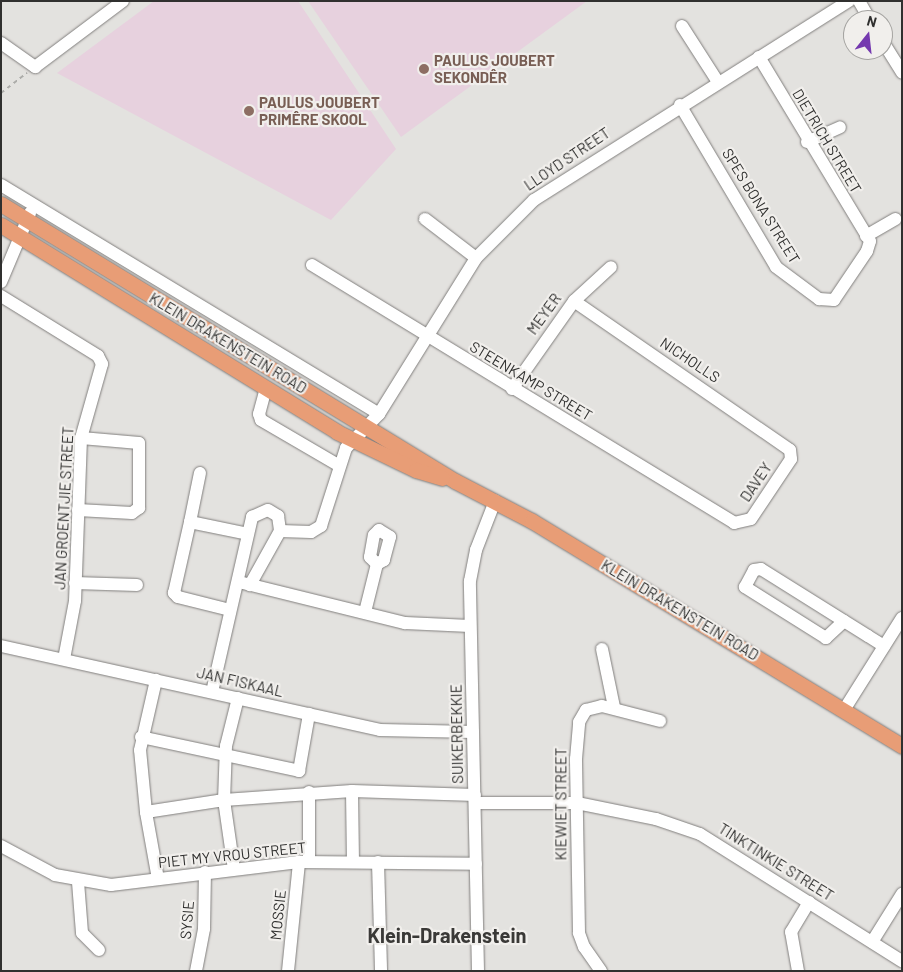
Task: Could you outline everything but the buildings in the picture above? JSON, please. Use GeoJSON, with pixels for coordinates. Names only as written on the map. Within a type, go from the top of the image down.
{"type":"FeatureCollection","features":[{"type":"Feature","properties":{"kind":"main road","name":"KLEIN DRAKENSTEIN ROAD"},"geometry":{"type":"LineString","coordinates":[[1,204],[455,481],[496,501],[902,746]]}},
{"type":"Feature","properties":{"kind":"main road","name":"KLEIN DRAKENSTEIN ROAD"},"geometry":{"type":"LineString","coordinates":[[1,225],[354,441],[416,470],[455,481]]}},
{"type":"Feature","properties":{"kind":"street"},"geometry":{"type":"LineString","coordinates":[[1,43],[32,66],[123,1]]}},
{"type":"Feature","properties":{"kind":"street","name":"LLOYD STREET"},"geometry":{"type":"LineString","coordinates":[[280,531],[312,532],[321,526],[338,465],[346,448],[368,428],[379,414],[476,258],[556,182],[849,1]]}},
{"type":"Feature","properties":{"kind":"street"},"geometry":{"type":"LineString","coordinates":[[682,26],[718,82]]}},
{"type":"Feature","properties":{"kind":"street","name":"DIETRICH STREET"},"geometry":{"type":"LineString","coordinates":[[759,57],[807,142],[868,239]]}},
{"type":"Feature","properties":{"kind":"street"},"geometry":{"type":"LineString","coordinates":[[893,58],[902,73]]}},
{"type":"Feature","properties":{"kind":"street","name":"SPES BONA STREET"},"geometry":{"type":"LineString","coordinates":[[680,105],[776,267],[820,299],[834,300],[868,251],[868,239]]}},
{"type":"Feature","properties":{"kind":"street"},"geometry":{"type":"LineString","coordinates":[[807,142],[840,127]]}},
{"type":"Feature","properties":{"kind":"street"},"geometry":{"type":"LineString","coordinates":[[1,185],[379,414]]}},
{"type":"Feature","properties":{"kind":"street"},"geometry":{"type":"LineString","coordinates":[[1,282],[33,206]]}},
{"type":"Feature","properties":{"kind":"street"},"geometry":{"type":"LineString","coordinates":[[425,219],[476,258]]}},
{"type":"Feature","properties":{"kind":"street"},"geometry":{"type":"LineString","coordinates":[[868,239],[896,219]]}},
{"type":"Feature","properties":{"kind":"street","name":"STEENKAMP STREET"},"geometry":{"type":"LineString","coordinates":[[312,265],[734,523]]}},
{"type":"Feature","properties":{"kind":"street","name":"MEYER"},"geometry":{"type":"LineString","coordinates":[[512,389],[574,300],[611,267]]}},
{"type":"Feature","properties":{"kind":"street","name":"JAN GROENTJIE STREET"},"geometry":{"type":"LineString","coordinates":[[1,296],[101,360],[103,369],[81,438],[76,583],[64,659]]}},
{"type":"Feature","properties":{"kind":"street","name":"NICHOLLS"},"geometry":{"type":"LineString","coordinates":[[574,300],[787,447]]}},
{"type":"Feature","properties":{"kind":"street"},"geometry":{"type":"LineString","coordinates":[[266,388],[259,414],[261,420],[338,465]]}},
{"type":"Feature","properties":{"kind":"street"},"geometry":{"type":"LineString","coordinates":[[78,510],[132,513],[139,508],[139,443],[81,438]]}},
{"type":"Feature","properties":{"kind":"street","name":"DAVEY"},"geometry":{"type":"LineString","coordinates":[[734,523],[751,519],[791,459],[787,447]]}},
{"type":"Feature","properties":{"kind":"street"},"geometry":{"type":"LineString","coordinates":[[200,473],[174,593],[178,597],[230,610]]}},
{"type":"Feature","properties":{"kind":"street","name":"SUIKERBEKKIE"},"geometry":{"type":"LineString","coordinates":[[478,971],[470,626],[471,567],[496,501]]}},
{"type":"Feature","properties":{"kind":"street"},"geometry":{"type":"LineString","coordinates":[[212,692],[252,517],[262,510],[278,516],[280,531],[250,584]]}},
{"type":"Feature","properties":{"kind":"street"},"geometry":{"type":"LineString","coordinates":[[190,522],[248,534]]}},
{"type":"Feature","properties":{"kind":"street"},"geometry":{"type":"LineString","coordinates":[[366,612],[377,564]]}},
{"type":"Feature","properties":{"kind":"street"},"geometry":{"type":"LineString","coordinates":[[844,621],[826,638],[745,587],[754,570],[761,569],[884,646]]}},
{"type":"Feature","properties":{"kind":"street"},"geometry":{"type":"LineString","coordinates":[[236,581],[419,625],[470,626]]}},
{"type":"Feature","properties":{"kind":"street"},"geometry":{"type":"LineString","coordinates":[[76,583],[137,586]]}},
{"type":"Feature","properties":{"kind":"street"},"geometry":{"type":"LineString","coordinates":[[844,710],[902,618]]}},
{"type":"Feature","properties":{"kind":"street","name":"JAN FISKAAL"},"geometry":{"type":"LineString","coordinates":[[1,646],[393,732],[473,732]]}},
{"type":"Feature","properties":{"kind":"street"},"geometry":{"type":"LineString","coordinates":[[602,649],[614,707]]}},
{"type":"Feature","properties":{"kind":"street"},"geometry":{"type":"LineString","coordinates":[[156,680],[141,737],[140,767],[158,880]]}},
{"type":"Feature","properties":{"kind":"street"},"geometry":{"type":"LineString","coordinates":[[234,869],[224,800],[225,754],[238,698]]}},
{"type":"Feature","properties":{"kind":"street","name":"KIEWIET STREET"},"geometry":{"type":"LineString","coordinates":[[602,971],[584,947],[579,933],[576,759],[581,714],[590,707],[614,707],[660,721]]}},
{"type":"Feature","properties":{"kind":"street","name":"MOSSIE"},"geometry":{"type":"LineString","coordinates":[[288,971],[304,862],[303,792],[299,771],[309,714]]}},
{"type":"Feature","properties":{"kind":"street"},"geometry":{"type":"LineString","coordinates":[[141,737],[299,771]]}},
{"type":"Feature","properties":{"kind":"street"},"geometry":{"type":"LineString","coordinates":[[352,791],[353,862]]}},
{"type":"Feature","properties":{"kind":"street","name":"TINKTINKIE STREET"},"geometry":{"type":"LineString","coordinates":[[146,812],[224,800],[303,792],[352,791],[577,803],[656,819],[700,834],[902,961]]}},
{"type":"Feature","properties":{"kind":"street","name":"PIET MY VROU STREET"},"geometry":{"type":"LineString","coordinates":[[1,846],[55,875],[78,882],[111,885],[205,872],[304,862],[476,864]]}},
{"type":"Feature","properties":{"kind":"street"},"geometry":{"type":"LineString","coordinates":[[378,862],[381,971]]}},
{"type":"Feature","properties":{"kind":"street","name":"SYSIE"},"geometry":{"type":"LineString","coordinates":[[196,971],[204,929],[205,872]]}},
{"type":"Feature","properties":{"kind":"street"},"geometry":{"type":"LineString","coordinates":[[78,882],[82,932],[99,950]]}},
{"type":"Feature","properties":{"kind":"street"},"geometry":{"type":"LineString","coordinates":[[872,942],[902,894]]}},
{"type":"Feature","properties":{"kind":"street"},"geometry":{"type":"LineString","coordinates":[[798,971],[791,932],[809,902]]}},
{"type":"Feature","properties":{"kind":"path"},"geometry":{"type":"LineString","coordinates":[[1,93],[32,66]]}},
{"type":"Feature","properties":{"kind":"shaded area","name":"PAULUS JOUBERT PRIMÊRE SKOOL"},"geometry":{"type":"Polygon","coordinates":[[[154,1],[298,1],[396,149],[331,220],[57,73],[154,1]]]}},
{"type":"Feature","properties":{"kind":"shaded area","name":"PAULUS JOUBERT SEKONDÊR"},"geometry":{"type":"Polygon","coordinates":[[[308,1],[587,1],[401,137],[308,1]]]}},
{"type":"Feature","properties":{"kind":"place","name":"PAULUS JOUBERT SEKONDÊR"},"geometry":{"type":"Point","coordinates":[424,69]}},
{"type":"Feature","properties":{"kind":"place","name":"PAULUS JOUBERT PRIMÊRE SKOOL"},"geometry":{"type":"Point","coordinates":[249,111]}},
{"type":"Feature","properties":{"kind":"district","name":"Klein-Drakenstein"},"geometry":{"type":"Point","coordinates":[447,935]}}]}
